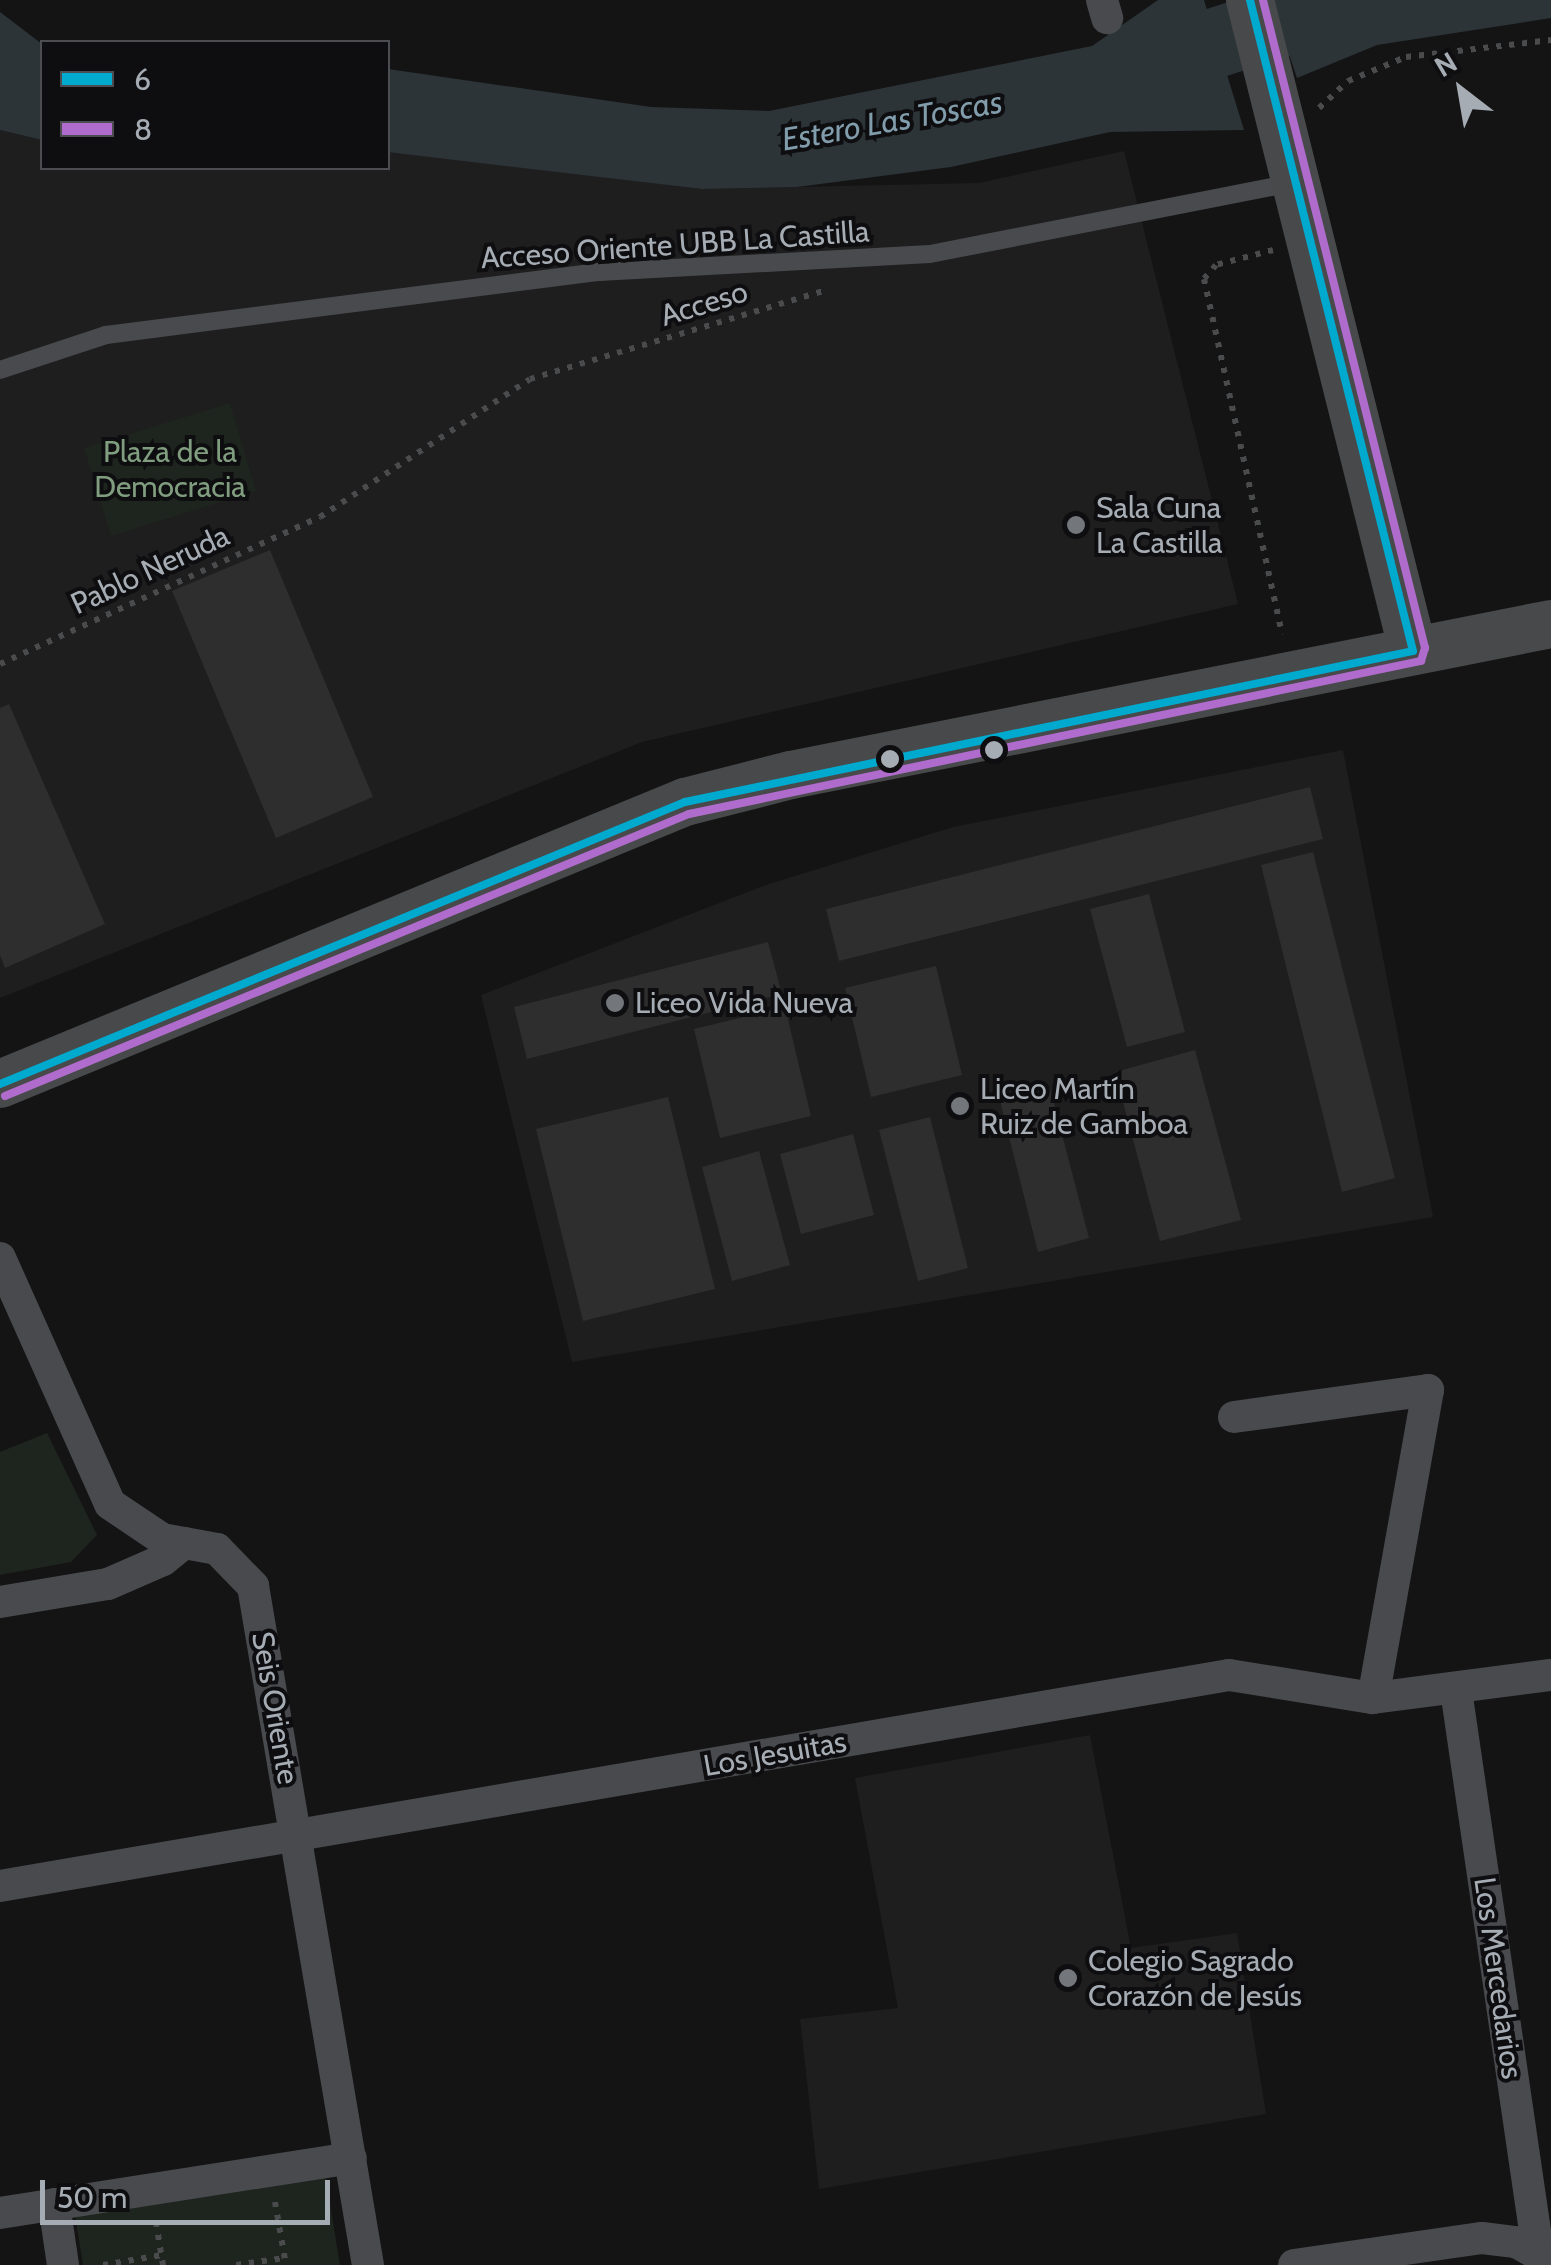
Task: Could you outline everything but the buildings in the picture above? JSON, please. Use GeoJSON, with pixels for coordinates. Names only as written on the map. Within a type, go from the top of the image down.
{"type":"FeatureCollection","features":[{"type":"Feature","properties":{"kind":"main road"},"geometry":{"type":"LineString","coordinates":[[1250,0],[1286,169],[1414,651]]}},
{"type":"Feature","properties":{"kind":"main road"},"geometry":{"type":"LineString","coordinates":[[0,1084],[685,802],[1551,624]]}},
{"type":"Feature","properties":{"kind":"street","name":"Seis Oriente"},"geometry":{"type":"LineString","coordinates":[[0,1258],[110,1504],[140,1530],[217,1550],[253,1586],[368,2265]]}},
{"type":"Feature","properties":{"kind":"street"},"geometry":{"type":"LineString","coordinates":[[1234,1418],[1428,1390],[1373,1698]]}},
{"type":"Feature","properties":{"kind":"street"},"geometry":{"type":"LineString","coordinates":[[0,1602],[108,1584],[138,1574],[184,1543]]}},
{"type":"Feature","properties":{"kind":"street","name":"Los Jesuitas"},"geometry":{"type":"LineString","coordinates":[[0,1886],[298,1838],[1230,1675],[1373,1698],[1551,1675]]}},
{"type":"Feature","properties":{"kind":"street","name":"Los Mercedarios"},"geometry":{"type":"LineString","coordinates":[[1456,1690],[1539,2259]]}},
{"type":"Feature","properties":{"kind":"street"},"geometry":{"type":"LineString","coordinates":[[0,2213],[351,2158]]}},
{"type":"Feature","properties":{"kind":"street"},"geometry":{"type":"LineString","coordinates":[[54,2204],[63,2265]]}},
{"type":"Feature","properties":{"kind":"street"},"geometry":{"type":"LineString","coordinates":[[1294,2265],[1482,2238],[1516,2242],[1539,2259]]}},
{"type":"Feature","properties":{"kind":"lane","name":"Acceso Oriente UBB La Castilla"},"geometry":{"type":"LineString","coordinates":[[0,370],[106,336],[598,272],[930,254],[1286,169]]}},
{"type":"Feature","properties":{"kind":"path"},"geometry":{"type":"LineString","coordinates":[[1291,675],[1204,278],[1216,265],[1275,249],[1284,232],[1286,169],[1323,101],[1348,81],[1406,57],[1551,40]]}},
{"type":"Feature","properties":{"kind":"path","name":"Acceso"},"geometry":{"type":"LineString","coordinates":[[320,517],[530,379],[847,284]]}},
{"type":"Feature","properties":{"kind":"path","name":"Pablo Neruda"},"geometry":{"type":"LineString","coordinates":[[0,664],[320,517]]}},
{"type":"Feature","properties":{"kind":"path"},"geometry":{"type":"LineString","coordinates":[[236,2265],[285,2261],[269,2171]]}},
{"type":"Feature","properties":{"kind":"path"},"geometry":{"type":"LineString","coordinates":[[103,2265],[162,2255]]}},
{"type":"Feature","properties":{"kind":"shaded area"},"geometry":{"type":"Polygon","coordinates":[[[0,130],[40,140],[40,170],[390,170],[390,152],[396,152],[702,189],[979,183],[1124,151],[1238,604],[642,742],[0,998],[0,130]]]}},
{"type":"Feature","properties":{"kind":"shaded area","name":"Liceo Martín Ruiz de Gamboa"},"geometry":{"type":"Polygon","coordinates":[[[1343,750],[1433,1217],[572,1362],[481,995],[766,885],[953,827],[1343,750]]]}},
{"type":"Feature","properties":{"kind":"shaded area","name":"Colegio Sagrado Corazón de Jesús"},"geometry":{"type":"Polygon","coordinates":[[[1090,1735],[1131,1948],[1237,1933],[1266,2114],[819,2189],[800,2019],[898,2008],[855,1778],[1090,1735]]]}},
{"type":"Feature","properties":{"kind":"green space","name":"Plaza de la Democracia"},"geometry":{"type":"Polygon","coordinates":[[[230,403],[256,491],[111,536],[84,448],[230,403]]]}},
{"type":"Feature","properties":{"kind":"green space"},"geometry":{"type":"Polygon","coordinates":[[[47,1433],[97,1535],[71,1562],[0,1575],[0,1452],[47,1433]]]}},
{"type":"Feature","properties":{"kind":"green space"},"geometry":{"type":"Polygon","coordinates":[[[325,2173],[340,2265],[83,2265],[75,2215],[325,2173]]]}},
{"type":"Feature","properties":{"kind":"water"},"geometry":{"type":"Polygon","coordinates":[[[1158,0],[1204,0],[1244,130],[1110,132],[951,167],[797,187],[702,189],[390,152],[390,69],[651,107],[769,111],[1092,46],[1158,0]]]}},
{"type":"Feature","properties":{"kind":"water"},"geometry":{"type":"Polygon","coordinates":[[[1271,0],[1551,0],[1551,18],[1377,45],[1297,78],[1271,0]]]}},
{"type":"Feature","properties":{"kind":"water"},"geometry":{"type":"Polygon","coordinates":[[[0,12],[40,42],[40,140],[0,130],[0,12]]]}},
{"type":"Feature","properties":{"kind":"waterway","name":"Estero Las Toscas"},"geometry":{"type":"LineString","coordinates":[[1128,71],[1284,21],[1386,0]]}},
{"type":"Feature","properties":{"kind":"transit line","name":"6"},"geometry":{"type":"LineString","coordinates":[[0,1084],[685,802],[1413,651],[1250,0]]}},
{"type":"Feature","properties":{"kind":"transit line","name":"8"},"geometry":{"type":"LineString","coordinates":[[5,1096],[689,814],[1421,661],[1425,648],[1263,0]]}},
{"type":"Feature","properties":{"kind":"place","name":"Sala Cuna La Castilla"},"geometry":{"type":"Point","coordinates":[1076,525]}},
{"type":"Feature","properties":{"kind":"place","name":"Liceo Vida Nueva"},"geometry":{"type":"Point","coordinates":[615,1003]}},
{"type":"Feature","properties":{"kind":"place","name":"Liceo Martín Ruiz de Gamboa"},"geometry":{"type":"Point","coordinates":[960,1106]}},
{"type":"Feature","properties":{"kind":"place","name":"Colegio Sagrado Corazón de Jesús"},"geometry":{"type":"Point","coordinates":[1068,1978]}}]}
